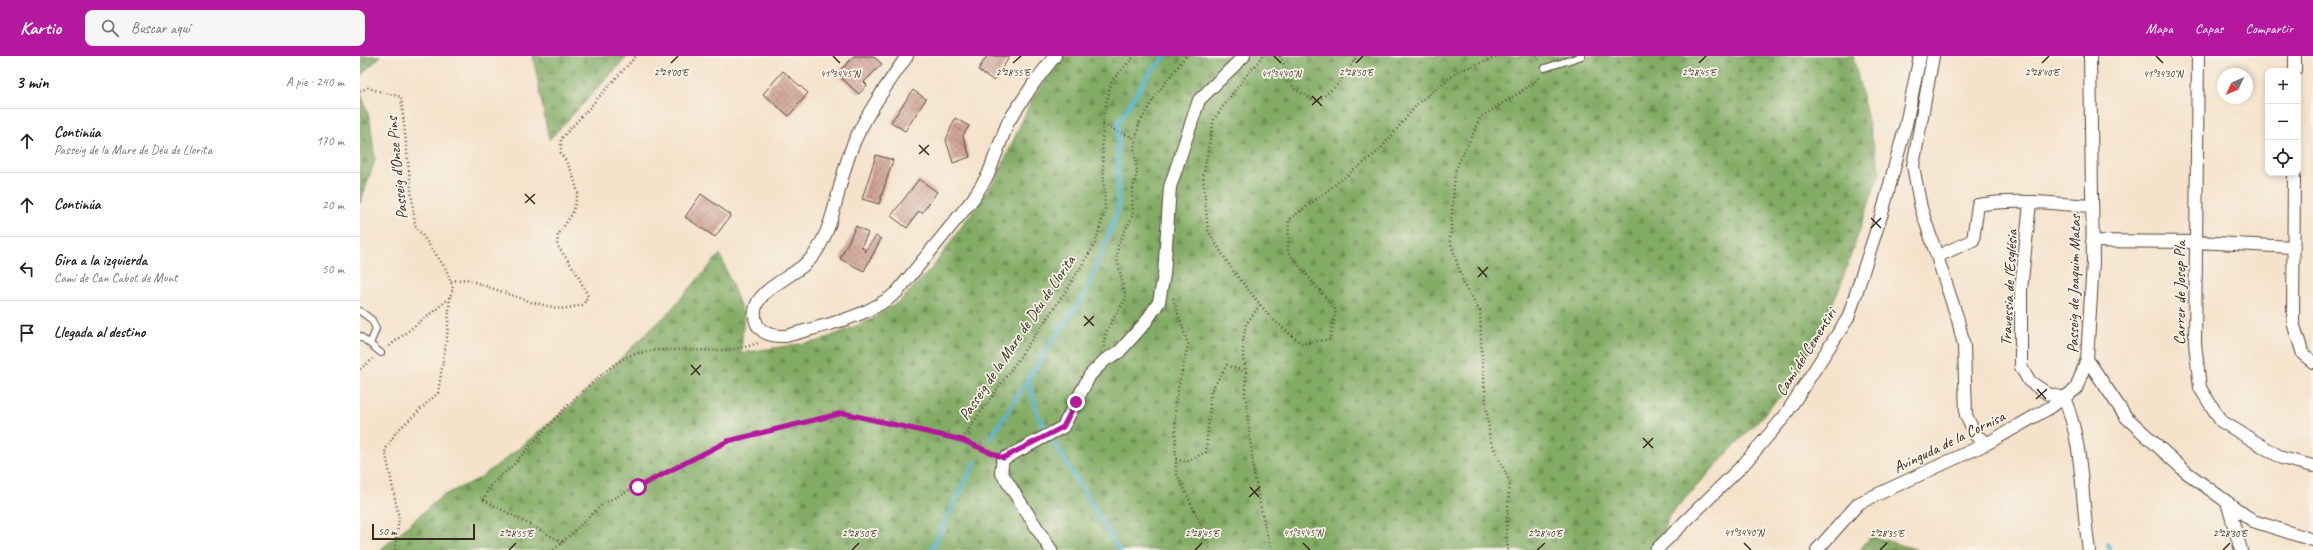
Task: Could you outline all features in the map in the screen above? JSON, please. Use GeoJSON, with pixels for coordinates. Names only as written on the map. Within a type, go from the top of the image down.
{"type":"FeatureCollection","features":[{"type":"Feature","properties":{"kind":"street"},"geometry":{"type":"LineString","coordinates":[[906,56],[855,139],[824,241],[810,262],[786,279],[767,289],[758,299],[755,310],[756,324],[763,333],[776,336],[786,336],[868,312],[886,303],[897,292],[973,199],[988,176],[1008,122],[1036,80],[1055,56]]}},
{"type":"Feature","properties":{"kind":"street"},"geometry":{"type":"LineString","coordinates":[[1051,550],[1001,472],[1003,458],[1063,427],[1090,375],[1105,360],[1119,352],[1145,323],[1159,302],[1164,275],[1170,187],[1199,100],[1244,56]]}},
{"type":"Feature","properties":{"kind":"street","name":"Camí del Cementiri"},"geometry":{"type":"LineString","coordinates":[[1656,550],[1743,465],[1784,417],[1848,318],[1884,210],[1906,124],[1920,56]]}},
{"type":"Feature","properties":{"kind":"street"},"geometry":{"type":"LineString","coordinates":[[1933,56],[1913,166],[1921,208],[1938,256],[1964,346],[1966,416],[1975,435],[1988,443]]}},
{"type":"Feature","properties":{"kind":"street","name":"Passeig de Joaquim Matas"},"geometry":{"type":"LineString","coordinates":[[2090,56],[2092,241],[2087,359],[2126,417],[2186,472],[2253,521],[2313,540]]}},
{"type":"Feature","properties":{"kind":"street","name":"Carrer de Josep Pla"},"geometry":{"type":"LineString","coordinates":[[2198,56],[2195,343],[2200,388],[2221,421],[2282,458],[2313,466]]}},
{"type":"Feature","properties":{"kind":"street"},"geometry":{"type":"LineString","coordinates":[[2295,68],[2296,56]]}},
{"type":"Feature","properties":{"kind":"street"},"geometry":{"type":"LineString","coordinates":[[2294,176],[2293,323],[2304,354],[2313,362]]}},
{"type":"Feature","properties":{"kind":"street"},"geometry":{"type":"LineString","coordinates":[[1938,256],[1973,240],[1978,206],[1992,202],[2048,202],[2092,206]]}},
{"type":"Feature","properties":{"kind":"street","name":"Travessia de l'Església"},"geometry":{"type":"LineString","coordinates":[[2030,203],[2021,290],[2021,367],[2029,381],[2048,394],[2064,398]]}},
{"type":"Feature","properties":{"kind":"street"},"geometry":{"type":"LineString","coordinates":[[2092,241],[2196,242],[2294,247]]}},
{"type":"Feature","properties":{"kind":"street","name":"Avinguda de la Cornisa"},"geometry":{"type":"LineString","coordinates":[[1817,550],[1859,503],[1988,443],[2064,398],[2076,389],[2087,359]]}},
{"type":"Feature","properties":{"kind":"street"},"geometry":{"type":"LineString","coordinates":[[2064,398],[2069,411],[2077,452],[2089,550]]}},
{"type":"Feature","properties":{"kind":"street"},"geometry":{"type":"LineString","coordinates":[[2227,502],[2241,550]]}},
{"type":"Feature","properties":{"kind":"lane"},"geometry":{"type":"LineString","coordinates":[[1545,68],[1582,56]]}},
{"type":"Feature","properties":{"kind":"lane"},"geometry":{"type":"LineString","coordinates":[[360,311],[375,325],[376,329],[370,344]]}},
{"type":"Feature","properties":{"kind":"lane"},"geometry":{"type":"LineString","coordinates":[[360,336],[381,353]]}},
{"type":"Feature","properties":{"kind":"path"},"geometry":{"type":"LineString","coordinates":[[395,550],[399,518],[385,450],[396,432],[438,393],[448,336],[450,297],[453,288],[451,281],[466,279],[531,302],[561,308],[583,305],[588,296],[576,272],[557,245],[558,235],[572,214],[578,193],[572,172],[561,153],[561,139],[636,56]]}},
{"type":"Feature","properties":{"kind":"path","name":"Passeig de la Mare de Déu de Llorita"},"geometry":{"type":"LineString","coordinates":[[554,550],[604,503],[728,441],[843,413],[962,440],[1066,291],[1095,244],[1105,210],[1103,125],[1112,80],[1135,56]]}},
{"type":"Feature","properties":{"kind":"path"},"geometry":{"type":"LineString","coordinates":[[1105,360],[1104,340],[1108,327],[1126,299],[1117,259],[1118,245],[1133,215],[1132,192],[1137,172],[1134,148],[1139,124],[1156,94],[1186,56]]}},
{"type":"Feature","properties":{"kind":"path"},"geometry":{"type":"LineString","coordinates":[[1263,56],[1245,77],[1214,119],[1203,176],[1208,231],[1233,271],[1260,305],[1271,318],[1302,344],[1330,339],[1336,310],[1288,252],[1289,220],[1379,151],[1419,102],[1459,71],[1499,56]]}},
{"type":"Feature","properties":{"kind":"path"},"geometry":{"type":"LineString","coordinates":[[1280,56],[1294,89],[1317,102],[1338,84],[1357,56]]}},
{"type":"Feature","properties":{"kind":"path"},"geometry":{"type":"LineString","coordinates":[[1508,550],[1506,529],[1510,482],[1490,440],[1482,361],[1480,311],[1464,285],[1450,241],[1455,171],[1481,117],[1534,83],[1545,68],[1536,56]]}},
{"type":"Feature","properties":{"kind":"path","name":"Passeig d'Onze Pins"},"geometry":{"type":"LineString","coordinates":[[360,91],[368,88],[401,98],[415,225],[446,269],[451,281]]}},
{"type":"Feature","properties":{"kind":"path"},"geometry":{"type":"LineString","coordinates":[[1103,125],[1128,134],[1136,139]]}},
{"type":"Feature","properties":{"kind":"path"},"geometry":{"type":"LineString","coordinates":[[1172,295],[1188,344],[1174,403],[1176,472],[1204,531],[1210,550]]}},
{"type":"Feature","properties":{"kind":"path"},"geometry":{"type":"LineString","coordinates":[[360,369],[450,297]]}},
{"type":"Feature","properties":{"kind":"path"},"geometry":{"type":"LineString","coordinates":[[1260,305],[1246,324],[1243,341],[1246,372],[1245,393],[1254,474],[1265,528],[1272,550]]}},
{"type":"Feature","properties":{"kind":"path"},"geometry":{"type":"LineString","coordinates":[[562,542],[484,500],[487,490],[514,464],[561,410],[608,369],[631,355],[654,351],[713,351],[747,347],[776,336]]}},
{"type":"Feature","properties":{"kind":"path"},"geometry":{"type":"LineString","coordinates":[[1176,459],[1186,462],[1206,452],[1211,391],[1227,365],[1246,372]]}},
{"type":"Feature","properties":{"kind":"path"},"geometry":{"type":"LineString","coordinates":[[962,440],[1003,458]]}},
{"type":"Feature","properties":{"kind":"green space"},"geometry":{"type":"Polygon","coordinates":[[[360,56],[381,56],[360,76],[360,56]]]}},
{"type":"Feature","properties":{"kind":"green space"},"geometry":{"type":"Polygon","coordinates":[[[533,56],[628,56],[549,140],[533,56]]]}},
{"type":"Feature","properties":{"kind":"green space"},"geometry":{"type":"Polygon","coordinates":[[[1063,56],[1853,56],[1880,172],[1838,292],[1794,382],[1669,516],[1658,550],[380,550],[442,496],[480,478],[576,401],[665,316],[720,254],[744,316],[741,353],[819,341],[870,320],[900,301],[932,268],[997,177],[1031,101],[1063,56]]]}},
{"type":"Feature","properties":{"kind":"green space"},"geometry":{"type":"Polygon","coordinates":[[[360,90],[370,120],[375,160],[360,204],[360,90]]]}},
{"type":"Feature","properties":{"kind":"green space"},"geometry":{"type":"Polygon","coordinates":[[[1871,536],[1918,550],[1860,550],[1871,536]]]}},
{"type":"Feature","properties":{"kind":"building"},"geometry":{"type":"Polygon","coordinates":[[[854,56],[873,56],[882,64],[864,82],[867,85],[859,94],[837,74],[854,56]]]}},
{"type":"Feature","properties":{"kind":"building"},"geometry":{"type":"Polygon","coordinates":[[[987,56],[1010,56],[994,81],[978,70],[987,56]]]}},
{"type":"Feature","properties":{"kind":"building"},"geometry":{"type":"Polygon","coordinates":[[[783,71],[808,93],[789,116],[763,94],[783,71]]]}},
{"type":"Feature","properties":{"kind":"building"},"geometry":{"type":"Polygon","coordinates":[[[913,90],[926,99],[905,131],[891,122],[913,90]]]}},
{"type":"Feature","properties":{"kind":"building"},"geometry":{"type":"Polygon","coordinates":[[[955,118],[969,126],[963,136],[970,157],[953,163],[946,140],[955,118]]]}},
{"type":"Feature","properties":{"kind":"building"},"geometry":{"type":"Polygon","coordinates":[[[876,155],[893,160],[879,204],[862,199],[876,155]]]}},
{"type":"Feature","properties":{"kind":"building"},"geometry":{"type":"Polygon","coordinates":[[[919,179],[937,192],[922,213],[919,211],[907,228],[891,216],[919,179]]]}},
{"type":"Feature","properties":{"kind":"building"},"geometry":{"type":"Polygon","coordinates":[[[701,194],[731,215],[715,237],[685,217],[701,194]]]}},
{"type":"Feature","properties":{"kind":"building"},"geometry":{"type":"Polygon","coordinates":[[[856,226],[868,233],[861,247],[865,249],[864,252],[876,236],[881,239],[864,271],[840,259],[856,226]]]}},
{"type":"Feature","properties":{"kind":"waterway"},"geometry":{"type":"LineString","coordinates":[[990,439],[1055,337],[1086,293],[1118,210],[1118,123],[1149,73],[1166,56]]}},
{"type":"Feature","properties":{"kind":"waterway"},"geometry":{"type":"LineString","coordinates":[[1028,378],[1038,416],[1119,550]]}},
{"type":"Feature","properties":{"kind":"waterway"},"geometry":{"type":"LineString","coordinates":[[930,550],[935,543],[975,462]]}},
{"type":"Feature","properties":{"kind":"waterway"},"geometry":{"type":"LineString","coordinates":[[2108,544],[2110,550]]}},
{"type":"Feature","properties":{"kind":"route"},"geometry":{"type":"LineString","coordinates":[[638,487],[728,441],[843,413],[962,440],[1003,458],[1063,427],[1076,402]]}}]}
